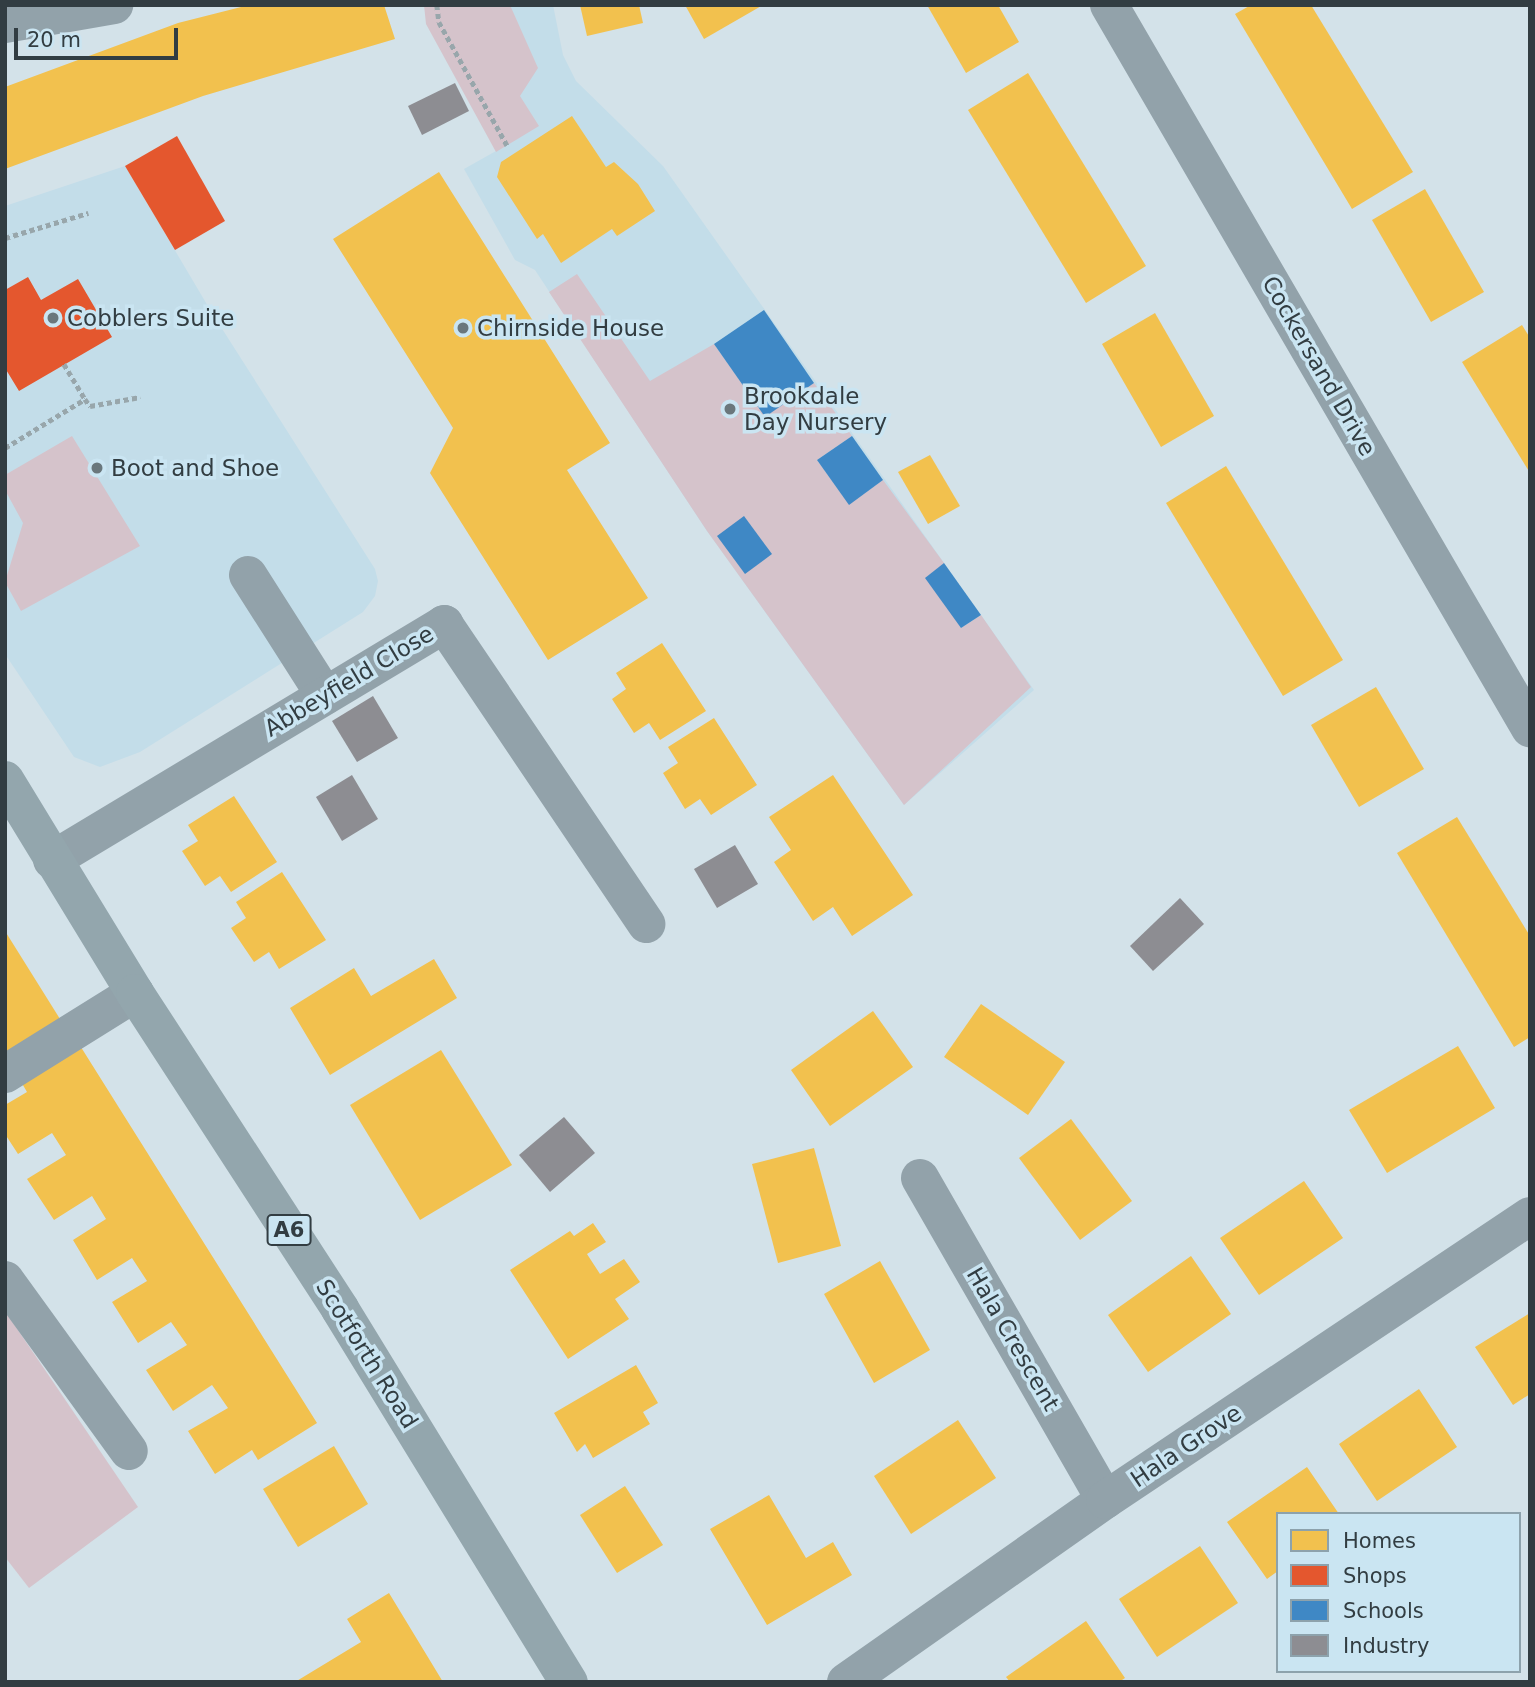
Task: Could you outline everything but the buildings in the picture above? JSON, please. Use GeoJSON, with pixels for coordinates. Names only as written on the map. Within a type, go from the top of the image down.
{"type":"FeatureCollection","features":[{"type":"Feature","properties":{"kind":"main road","name":"Scotforth Road"},"geometry":{"type":"LineString","coordinates":[[5,780],[135,993],[340,1309],[569,1682]]}},
{"type":"Feature","properties":{"kind":"street"},"geometry":{"type":"LineString","coordinates":[[5,24],[114,5]]}},
{"type":"Feature","properties":{"kind":"street","name":"Cockersand Drive"},"geometry":{"type":"LineString","coordinates":[[1108,5],[1530,728]]}},
{"type":"Feature","properties":{"kind":"street"},"geometry":{"type":"LineString","coordinates":[[248,575],[325,696]]}},
{"type":"Feature","properties":{"kind":"street","name":"Abbeyfield Close"},"geometry":{"type":"LineString","coordinates":[[52,860],[444,624],[646,924]]}},
{"type":"Feature","properties":{"kind":"street"},"geometry":{"type":"LineString","coordinates":[[5,1074],[135,993]]}},
{"type":"Feature","properties":{"kind":"street","name":"Hala Crescent"},"geometry":{"type":"LineString","coordinates":[[920,1178],[1105,1500]]}},
{"type":"Feature","properties":{"kind":"street","name":"Hala Grove"},"geometry":{"type":"LineString","coordinates":[[846,1682],[1105,1500],[1530,1216]]}},
{"type":"Feature","properties":{"kind":"street"},"geometry":{"type":"LineString","coordinates":[[5,1280],[129,1451]]}},
{"type":"Feature","properties":{"kind":"path"},"geometry":{"type":"LineString","coordinates":[[437,5],[439,22],[507,145]]}},
{"type":"Feature","properties":{"kind":"path"},"geometry":{"type":"LineString","coordinates":[[5,238],[88,213]]}},
{"type":"Feature","properties":{"kind":"path"},"geometry":{"type":"LineString","coordinates":[[64,364],[90,406],[140,397]]}},
{"type":"Feature","properties":{"kind":"path"},"geometry":{"type":"LineString","coordinates":[[5,448],[86,399]]}},
{"type":"Feature","properties":{"kind":"shaded area","name":"Brookdale Day Nursery"},"geometry":{"type":"Polygon","coordinates":[[[424,5],[553,5],[563,55],[576,81],[663,166],[1034,690],[904,805],[707,531],[535,270],[515,260],[464,169],[496,151],[424,5]]]}},
{"type":"Feature","properties":{"kind":"shaded area"},"geometry":{"type":"Polygon","coordinates":[[[424,5],[510,5],[538,68],[520,96],[539,126],[496,152],[426,24],[424,5]]]}},
{"type":"Feature","properties":{"kind":"shaded area"},"geometry":{"type":"Polygon","coordinates":[[[125,166],[212,313],[375,569],[378,581],[375,596],[363,612],[140,752],[100,767],[74,757],[5,654],[5,206],[125,166]]]}},
{"type":"Feature","properties":{"kind":"shaded area"},"geometry":{"type":"Polygon","coordinates":[[[577,274],[650,381],[714,344],[765,416],[814,383],[852,436],[817,460],[849,504],[883,480],[944,563],[961,628],[981,615],[1031,687],[904,805],[707,531],[549,292],[577,274]]]}},
{"type":"Feature","properties":{"kind":"shaded area"},"geometry":{"type":"Polygon","coordinates":[[[72,436],[140,546],[21,611],[5,582],[23,523],[5,490],[5,475],[72,436]]]}},
{"type":"Feature","properties":{"kind":"shaded area"},"geometry":{"type":"Polygon","coordinates":[[[5,1311],[138,1507],[29,1588],[5,1557],[5,1311]]]}},
{"type":"Feature","properties":{"kind":"place","name":"Cobblers Suite"},"geometry":{"type":"Point","coordinates":[53,318]}},
{"type":"Feature","properties":{"kind":"place","name":"Chirnside House"},"geometry":{"type":"Point","coordinates":[463,328]}},
{"type":"Feature","properties":{"kind":"place","name":"Brookdale Day Nursery"},"geometry":{"type":"Point","coordinates":[730,409]}},
{"type":"Feature","properties":{"kind":"place","name":"Boot and Shoe"},"geometry":{"type":"Point","coordinates":[97,468]}}]}
